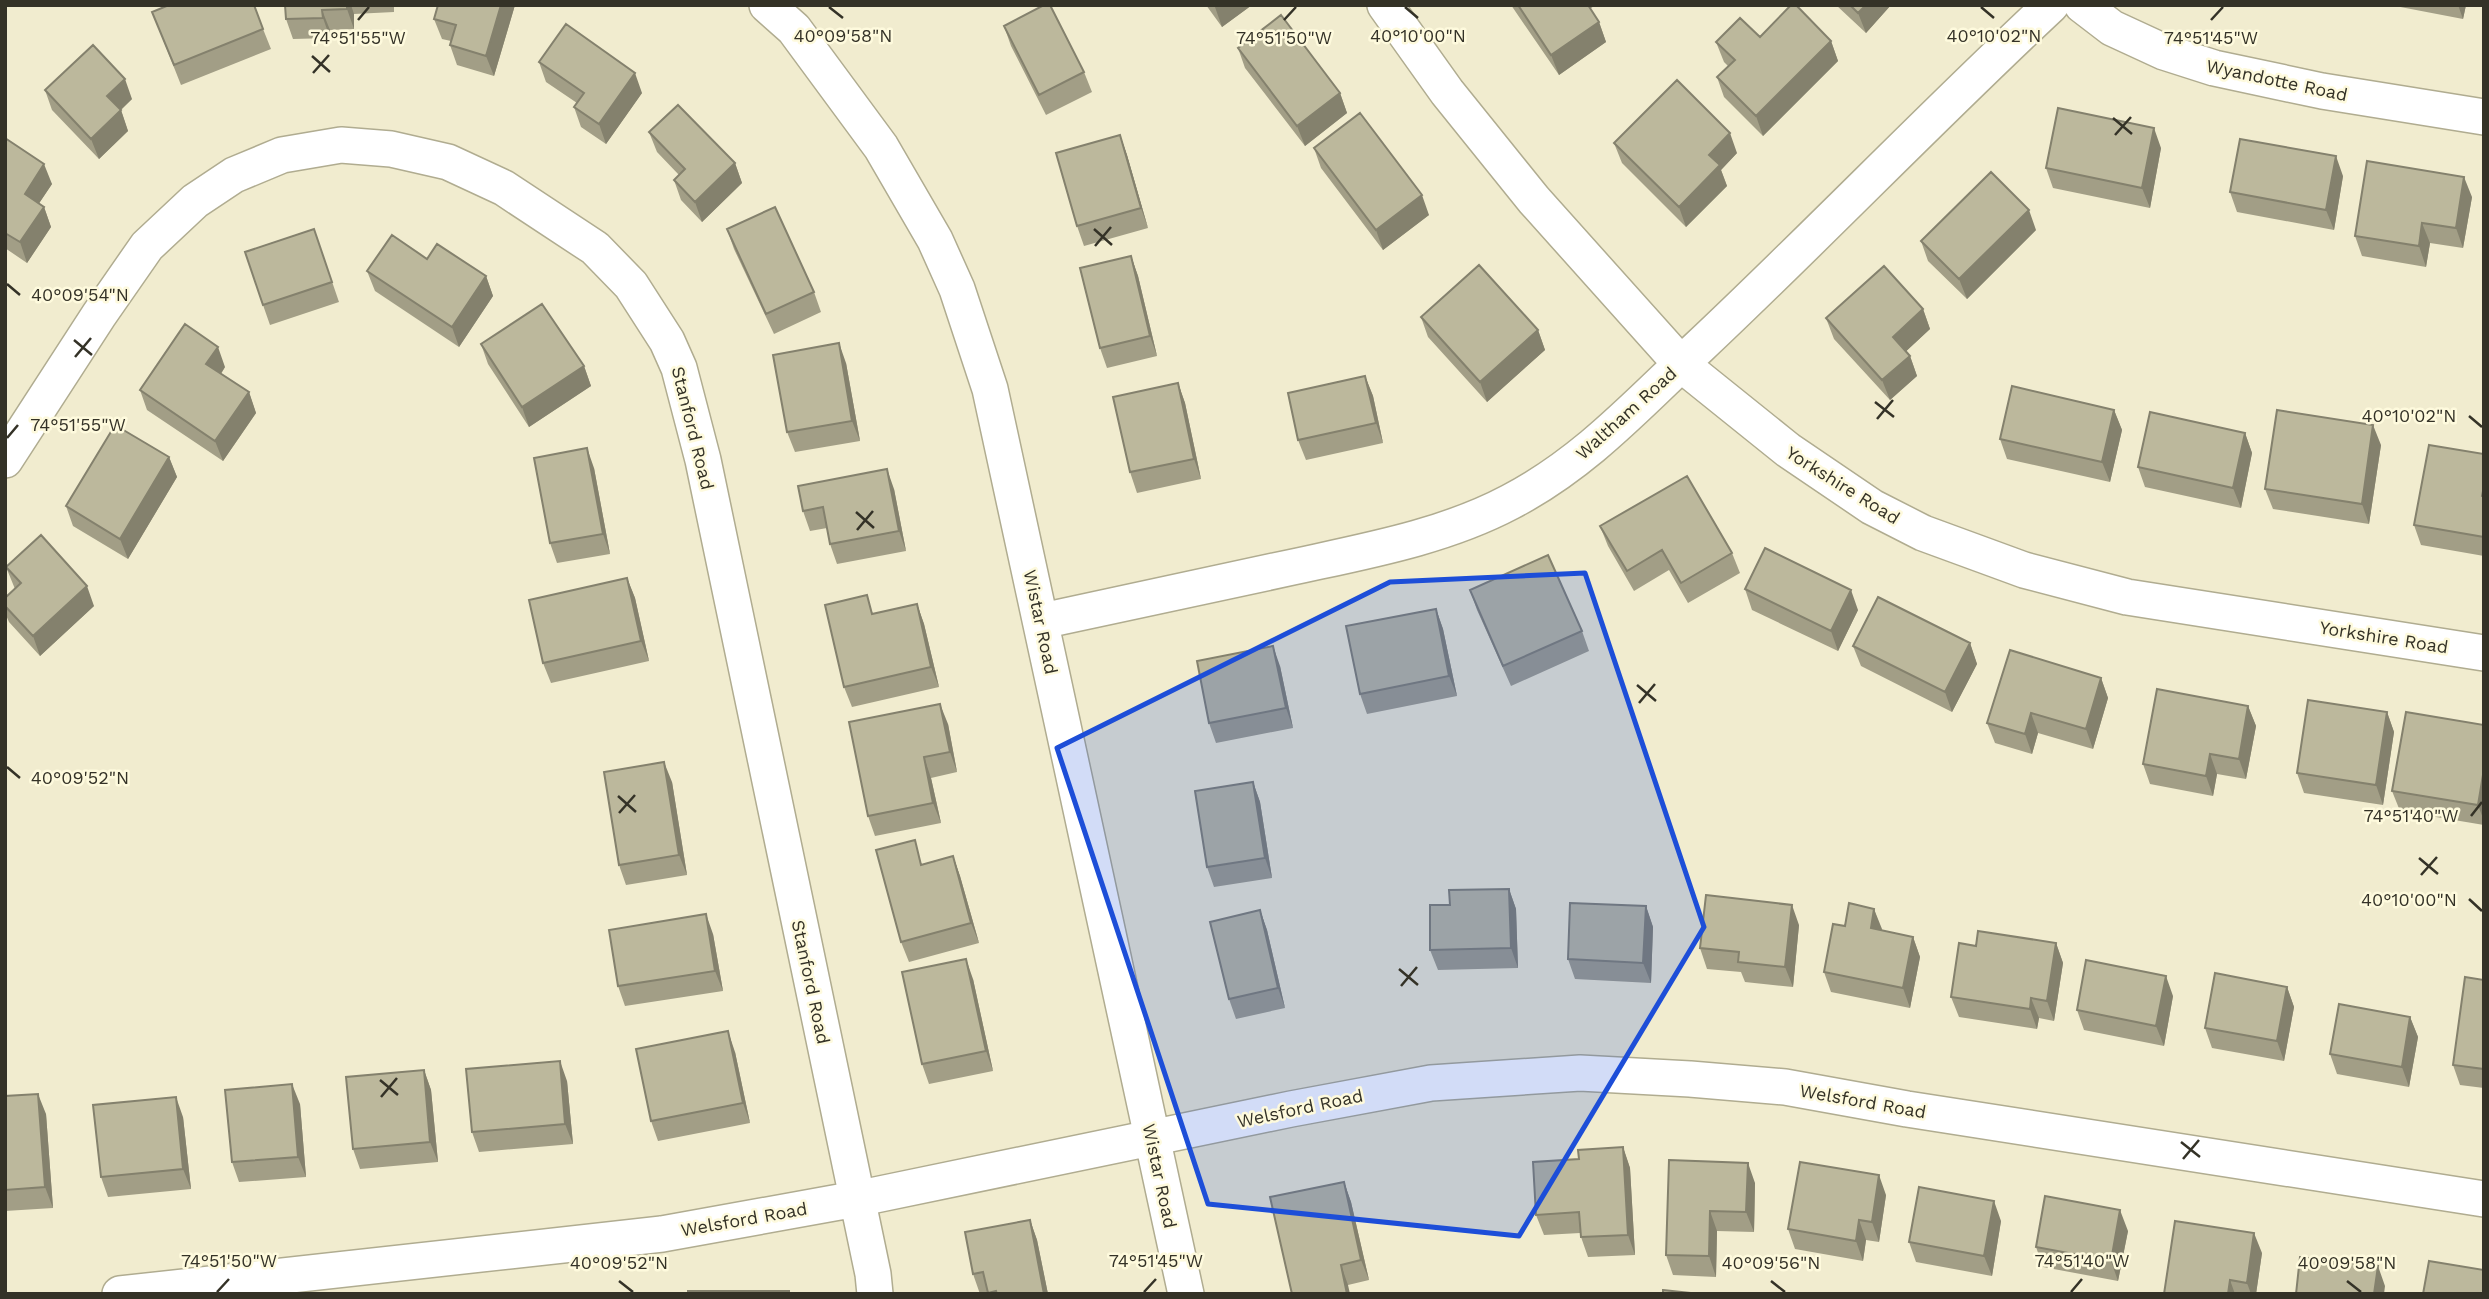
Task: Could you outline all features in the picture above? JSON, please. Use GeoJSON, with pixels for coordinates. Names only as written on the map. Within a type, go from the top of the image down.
{"type":"FeatureCollection","features":[{"type":"Feature","properties":{"kind":"street","name":"Wistar Road"},"geometry":{"type":"LineString","coordinates":[[767,5],[794,29],[881,147],[935,240],[957,289],[990,389],[1186,1294]]}},
{"type":"Feature","properties":{"kind":"street","name":"Yorkshire Road"},"geometry":{"type":"LineString","coordinates":[[1385,5],[1447,92],[1534,200],[1681,364],[1788,450],[1872,506],[1923,533],[2024,570],[2127,597],[2484,653]]}},
{"type":"Feature","properties":{"kind":"street","name":"Waltham Road"},"geometry":{"type":"LineString","coordinates":[[1042,621],[1368,551],[1444,529],[1495,509],[1550,479],[1605,438],[1793,259],[1984,68],[2051,5]]}},
{"type":"Feature","properties":{"kind":"street","name":"Wyandotte Road"},"geometry":{"type":"LineString","coordinates":[[2082,5],[2112,28],[2164,52],[2214,68],[2322,91],[2484,117]]}},
{"type":"Feature","properties":{"kind":"street","name":"Stanford Road"},"geometry":{"type":"LineString","coordinates":[[5,460],[147,246],[195,201],[234,175],[282,155],[341,145],[391,149],[448,162],[504,188],[595,248],[631,285],[667,341],[679,368],[706,474],[875,1294]]}},
{"type":"Feature","properties":{"kind":"street","name":"Welsford Road"},"geometry":{"type":"LineString","coordinates":[[121,1294],[662,1234],[856,1199],[1152,1137],[1431,1083],[1580,1073],[1785,1087],[1908,1110],[2484,1199]]}},
{"type":"Feature","properties":{"kind":"highlighted area"},"geometry":{"type":"Polygon","coordinates":[[[1585,573],[1704,927],[1519,1236],[1208,1204],[1057,748],[1390,582],[1585,573]]]}},
{"type":"Feature","properties":{"kind":"building"},"geometry":{"type":"Polygon","coordinates":[[[169,5],[254,5],[263,29],[174,65],[152,12],[169,5]]]}},
{"type":"Feature","properties":{"kind":"building"},"geometry":{"type":"Polygon","coordinates":[[[285,5],[347,5],[347,9],[322,10],[323,18],[286,19],[285,5]]]}},
{"type":"Feature","properties":{"kind":"building"},"geometry":{"type":"Polygon","coordinates":[[[438,5],[501,5],[486,56],[450,45],[456,25],[434,19],[438,5]]]}},
{"type":"Feature","properties":{"kind":"building"},"geometry":{"type":"Polygon","coordinates":[[[1044,5],[1050,5],[1084,72],[1039,95],[1004,26],[1044,5]]]}},
{"type":"Feature","properties":{"kind":"building"},"geometry":{"type":"Polygon","coordinates":[[[1518,5],[1588,5],[1599,22],[1551,55],[1518,5]]]}},
{"type":"Feature","properties":{"kind":"building"},"geometry":{"type":"Polygon","coordinates":[[[1791,5],[1796,5],[1831,41],[1756,116],[1717,77],[1735,60],[1716,42],[1740,18],[1760,37],[1791,5]]]}},
{"type":"Feature","properties":{"kind":"building"},"geometry":{"type":"Polygon","coordinates":[[[1850,5],[1866,5],[1858,13],[1850,5]]]}},
{"type":"Feature","properties":{"kind":"building"},"geometry":{"type":"Polygon","coordinates":[[[1281,15],[1340,93],[1297,126],[1238,48],[1281,15]]]}},
{"type":"Feature","properties":{"kind":"building"},"geometry":{"type":"Polygon","coordinates":[[[566,24],[635,73],[599,124],[574,107],[584,93],[539,62],[566,24]]]}},
{"type":"Feature","properties":{"kind":"building"},"geometry":{"type":"Polygon","coordinates":[[[93,45],[125,79],[107,96],[121,110],[91,139],[45,90],[93,45]]]}},
{"type":"Feature","properties":{"kind":"building"},"geometry":{"type":"Polygon","coordinates":[[[1677,80],[1730,133],[1709,155],[1720,165],[1679,207],[1614,143],[1677,80]]]}},
{"type":"Feature","properties":{"kind":"building"},"geometry":{"type":"Polygon","coordinates":[[[678,105],[735,163],[695,202],[674,180],[685,169],[649,132],[678,105]]]}},
{"type":"Feature","properties":{"kind":"building"},"geometry":{"type":"Polygon","coordinates":[[[2058,108],[2154,128],[2142,188],[2046,168],[2058,108]]]}},
{"type":"Feature","properties":{"kind":"building"},"geometry":{"type":"Polygon","coordinates":[[[1360,113],[1422,195],[1376,230],[1314,148],[1360,113]]]}},
{"type":"Feature","properties":{"kind":"building"},"geometry":{"type":"Polygon","coordinates":[[[1120,135],[1141,208],[1077,226],[1056,153],[1120,135]]]}},
{"type":"Feature","properties":{"kind":"building"},"geometry":{"type":"Polygon","coordinates":[[[5,138],[44,164],[25,194],[44,207],[20,242],[5,233],[5,138]]]}},
{"type":"Feature","properties":{"kind":"building"},"geometry":{"type":"Polygon","coordinates":[[[2240,139],[2336,156],[2326,210],[2230,192],[2240,139]]]}},
{"type":"Feature","properties":{"kind":"building"},"geometry":{"type":"Polygon","coordinates":[[[2367,161],[2464,177],[2456,228],[2422,223],[2419,246],[2355,236],[2367,161]]]}},
{"type":"Feature","properties":{"kind":"building"},"geometry":{"type":"Polygon","coordinates":[[[1991,172],[2029,210],[1959,279],[1921,241],[1991,172]]]}},
{"type":"Feature","properties":{"kind":"building"},"geometry":{"type":"Polygon","coordinates":[[[775,207],[814,292],[766,314],[727,229],[775,207]]]}},
{"type":"Feature","properties":{"kind":"building"},"geometry":{"type":"Polygon","coordinates":[[[314,229],[332,282],[263,305],[245,252],[314,229]]]}},
{"type":"Feature","properties":{"kind":"building"},"geometry":{"type":"Polygon","coordinates":[[[392,235],[427,259],[437,244],[486,276],[452,327],[367,271],[392,235]]]}},
{"type":"Feature","properties":{"kind":"building"},"geometry":{"type":"Polygon","coordinates":[[[1131,256],[1150,336],[1100,348],[1080,268],[1131,256]]]}},
{"type":"Feature","properties":{"kind":"building"},"geometry":{"type":"Polygon","coordinates":[[[1479,265],[1538,330],[1480,382],[1421,317],[1479,265]]]}},
{"type":"Feature","properties":{"kind":"building"},"geometry":{"type":"Polygon","coordinates":[[[1884,266],[1923,309],[1893,337],[1910,356],[1882,380],[1826,318],[1884,266]]]}},
{"type":"Feature","properties":{"kind":"building"},"geometry":{"type":"Polygon","coordinates":[[[542,304],[584,366],[522,407],[481,344],[542,304]]]}},
{"type":"Feature","properties":{"kind":"building"},"geometry":{"type":"Polygon","coordinates":[[[185,324],[218,347],[206,364],[249,392],[215,441],[140,390],[185,324]]]}},
{"type":"Feature","properties":{"kind":"building"},"geometry":{"type":"Polygon","coordinates":[[[839,343],[852,421],[787,432],[773,355],[839,343]]]}},
{"type":"Feature","properties":{"kind":"building"},"geometry":{"type":"Polygon","coordinates":[[[1365,376],[1376,423],[1298,440],[1288,393],[1365,376]]]}},
{"type":"Feature","properties":{"kind":"building"},"geometry":{"type":"Polygon","coordinates":[[[1178,383],[1194,459],[1130,472],[1113,397],[1178,383]]]}},
{"type":"Feature","properties":{"kind":"building"},"geometry":{"type":"Polygon","coordinates":[[[2012,386],[2114,410],[2102,462],[2000,439],[2012,386]]]}},
{"type":"Feature","properties":{"kind":"building"},"geometry":{"type":"Polygon","coordinates":[[[2277,410],[2373,425],[2362,504],[2265,489],[2277,410]]]}},
{"type":"Feature","properties":{"kind":"building"},"geometry":{"type":"Polygon","coordinates":[[[2150,412],[2245,433],[2233,488],[2138,467],[2150,412]]]}},
{"type":"Feature","properties":{"kind":"building"},"geometry":{"type":"Polygon","coordinates":[[[115,425],[169,457],[120,539],[66,506],[115,425]]]}},
{"type":"Feature","properties":{"kind":"building"},"geometry":{"type":"Polygon","coordinates":[[[2429,445],[2484,454],[2484,537],[2414,525],[2429,445]]]}},
{"type":"Feature","properties":{"kind":"building"},"geometry":{"type":"Polygon","coordinates":[[[587,448],[603,534],[550,543],[534,458],[587,448]]]}},
{"type":"Feature","properties":{"kind":"building"},"geometry":{"type":"Polygon","coordinates":[[[887,469],[899,531],[830,544],[823,507],[803,511],[798,486],[887,469]]]}},
{"type":"Feature","properties":{"kind":"building"},"geometry":{"type":"Polygon","coordinates":[[[1687,476],[1732,553],[1681,583],[1662,550],[1627,571],[1600,526],[1687,476]]]}},
{"type":"Feature","properties":{"kind":"building"},"geometry":{"type":"Polygon","coordinates":[[[41,535],[87,586],[33,636],[5,606],[5,598],[21,583],[6,567],[41,535]]]}},
{"type":"Feature","properties":{"kind":"building"},"geometry":{"type":"Polygon","coordinates":[[[1765,548],[1851,590],[1831,631],[1745,589],[1765,548]]]}},
{"type":"Feature","properties":{"kind":"building"},"geometry":{"type":"Polygon","coordinates":[[[1548,555],[1582,631],[1503,666],[1470,590],[1548,555]]]}},
{"type":"Feature","properties":{"kind":"building"},"geometry":{"type":"Polygon","coordinates":[[[627,578],[641,641],[543,663],[529,600],[627,578]]]}},
{"type":"Feature","properties":{"kind":"building"},"geometry":{"type":"Polygon","coordinates":[[[867,595],[872,614],[917,604],[931,667],[844,687],[825,605],[867,595]]]}},
{"type":"Feature","properties":{"kind":"building"},"geometry":{"type":"Polygon","coordinates":[[[1878,597],[1970,643],[1945,692],[1853,646],[1878,597]]]}},
{"type":"Feature","properties":{"kind":"building"},"geometry":{"type":"Polygon","coordinates":[[[1436,609],[1449,676],[1360,694],[1346,626],[1436,609]]]}},
{"type":"Feature","properties":{"kind":"building"},"geometry":{"type":"Polygon","coordinates":[[[1273,646],[1286,708],[1209,723],[1197,661],[1273,646]]]}},
{"type":"Feature","properties":{"kind":"building"},"geometry":{"type":"Polygon","coordinates":[[[2010,650],[2101,678],[2086,729],[2031,713],[2025,734],[1987,723],[2010,650]]]}},
{"type":"Feature","properties":{"kind":"building"},"geometry":{"type":"Polygon","coordinates":[[[2157,689],[2248,706],[2239,759],[2210,754],[2206,776],[2143,764],[2157,689]]]}},
{"type":"Feature","properties":{"kind":"building"},"geometry":{"type":"Polygon","coordinates":[[[2308,700],[2387,712],[2376,785],[2297,773],[2308,700]]]}},
{"type":"Feature","properties":{"kind":"building"},"geometry":{"type":"Polygon","coordinates":[[[940,704],[950,752],[924,757],[933,803],[868,816],[849,722],[940,704]]]}},
{"type":"Feature","properties":{"kind":"building"},"geometry":{"type":"Polygon","coordinates":[[[2406,712],[2484,725],[2484,769],[2478,805],[2392,791],[2406,712]]]}},
{"type":"Feature","properties":{"kind":"building"},"geometry":{"type":"Polygon","coordinates":[[[664,762],[679,855],[619,865],[604,772],[664,762]]]}},
{"type":"Feature","properties":{"kind":"building"},"geometry":{"type":"Polygon","coordinates":[[[1253,782],[1265,858],[1207,867],[1195,791],[1253,782]]]}},
{"type":"Feature","properties":{"kind":"building"},"geometry":{"type":"Polygon","coordinates":[[[915,840],[921,865],[953,856],[971,923],[901,942],[876,850],[915,840]]]}},
{"type":"Feature","properties":{"kind":"building"},"geometry":{"type":"Polygon","coordinates":[[[1509,889],[1511,948],[1430,950],[1430,905],[1450,905],[1449,890],[1509,889]]]}},
{"type":"Feature","properties":{"kind":"building"},"geometry":{"type":"Polygon","coordinates":[[[1706,895],[1792,905],[1785,967],[1738,962],[1739,952],[1700,948],[1706,895]]]}},
{"type":"Feature","properties":{"kind":"building"},"geometry":{"type":"Polygon","coordinates":[[[1570,903],[1646,906],[1643,963],[1568,959],[1570,903]]]}},
{"type":"Feature","properties":{"kind":"building"},"geometry":{"type":"Polygon","coordinates":[[[1849,903],[1874,909],[1871,928],[1913,937],[1903,988],[1824,972],[1833,924],[1845,926],[1849,903]]]}},
{"type":"Feature","properties":{"kind":"building"},"geometry":{"type":"Polygon","coordinates":[[[1260,910],[1278,988],[1229,999],[1210,922],[1260,910]]]}},
{"type":"Feature","properties":{"kind":"building"},"geometry":{"type":"Polygon","coordinates":[[[706,914],[715,971],[618,986],[609,930],[706,914]]]}},
{"type":"Feature","properties":{"kind":"building"},"geometry":{"type":"Polygon","coordinates":[[[1978,931],[2056,943],[2047,1001],[2031,998],[2030,1009],[1951,997],[1959,943],[1976,946],[1978,931]]]}},
{"type":"Feature","properties":{"kind":"building"},"geometry":{"type":"Polygon","coordinates":[[[966,959],[986,1051],[922,1064],[902,972],[966,959]]]}},
{"type":"Feature","properties":{"kind":"building"},"geometry":{"type":"Polygon","coordinates":[[[2086,960],[2166,976],[2156,1026],[2077,1010],[2086,960]]]}},
{"type":"Feature","properties":{"kind":"building"},"geometry":{"type":"Polygon","coordinates":[[[2215,973],[2287,987],[2277,1041],[2205,1028],[2215,973]]]}},
{"type":"Feature","properties":{"kind":"building"},"geometry":{"type":"Polygon","coordinates":[[[2465,977],[2484,980],[2484,1069],[2453,1065],[2465,977]]]}},
{"type":"Feature","properties":{"kind":"building"},"geometry":{"type":"Polygon","coordinates":[[[2339,1004],[2410,1017],[2402,1067],[2330,1054],[2339,1004]]]}},
{"type":"Feature","properties":{"kind":"building"},"geometry":{"type":"Polygon","coordinates":[[[728,1031],[743,1103],[651,1121],[636,1049],[728,1031]]]}},
{"type":"Feature","properties":{"kind":"building"},"geometry":{"type":"Polygon","coordinates":[[[560,1061],[565,1124],[472,1132],[466,1069],[560,1061]]]}},
{"type":"Feature","properties":{"kind":"building"},"geometry":{"type":"Polygon","coordinates":[[[424,1070],[430,1142],[353,1149],[346,1077],[424,1070]]]}},
{"type":"Feature","properties":{"kind":"building"},"geometry":{"type":"Polygon","coordinates":[[[292,1084],[298,1157],[232,1162],[225,1090],[292,1084]]]}},
{"type":"Feature","properties":{"kind":"building"},"geometry":{"type":"Polygon","coordinates":[[[38,1094],[45,1187],[5,1190],[5,1096],[38,1094]]]}},
{"type":"Feature","properties":{"kind":"building"},"geometry":{"type":"Polygon","coordinates":[[[176,1097],[183,1169],[101,1177],[93,1105],[176,1097]]]}},
{"type":"Feature","properties":{"kind":"building"},"geometry":{"type":"Polygon","coordinates":[[[1623,1147],[1628,1235],[1581,1237],[1579,1212],[1536,1215],[1533,1162],[1579,1159],[1578,1150],[1623,1147]]]}},
{"type":"Feature","properties":{"kind":"building"},"geometry":{"type":"Polygon","coordinates":[[[1669,1160],[1748,1163],[1746,1212],[1710,1211],[1709,1256],[1666,1255],[1669,1160]]]}},
{"type":"Feature","properties":{"kind":"building"},"geometry":{"type":"Polygon","coordinates":[[[1800,1162],[1879,1175],[1872,1222],[1859,1220],[1856,1241],[1788,1229],[1800,1162]]]}},
{"type":"Feature","properties":{"kind":"building"},"geometry":{"type":"Polygon","coordinates":[[[1344,1182],[1361,1260],[1341,1265],[1347,1294],[1292,1294],[1270,1197],[1344,1182]]]}},
{"type":"Feature","properties":{"kind":"building"},"geometry":{"type":"Polygon","coordinates":[[[1919,1187],[1994,1201],[1984,1256],[1909,1242],[1919,1187]]]}},
{"type":"Feature","properties":{"kind":"building"},"geometry":{"type":"Polygon","coordinates":[[[2045,1196],[2120,1210],[2111,1261],[2036,1247],[2045,1196]]]}},
{"type":"Feature","properties":{"kind":"building"},"geometry":{"type":"Polygon","coordinates":[[[1030,1220],[1044,1294],[997,1294],[996,1291],[988,1293],[983,1272],[973,1274],[965,1232],[1030,1220]]]}},
{"type":"Feature","properties":{"kind":"building"},"geometry":{"type":"Polygon","coordinates":[[[2175,1221],[2254,1233],[2247,1283],[2230,1280],[2228,1294],[2164,1294],[2175,1221]]]}},
{"type":"Feature","properties":{"kind":"building"},"geometry":{"type":"Polygon","coordinates":[[[2300,1257],[2378,1266],[2374,1294],[2296,1294],[2300,1257]]]}},
{"type":"Feature","properties":{"kind":"building"},"geometry":{"type":"Polygon","coordinates":[[[2429,1261],[2484,1270],[2484,1294],[2423,1294],[2429,1261]]]}},
{"type":"Feature","properties":{"kind":"building"},"geometry":{"type":"Polygon","coordinates":[[[1663,1290],[1700,1294],[1663,1294],[1663,1290]]]}},
{"type":"Feature","properties":{"kind":"building"},"geometry":{"type":"Polygon","coordinates":[[[688,1291],[789,1291],[789,1294],[688,1294],[688,1291]]]}}]}
